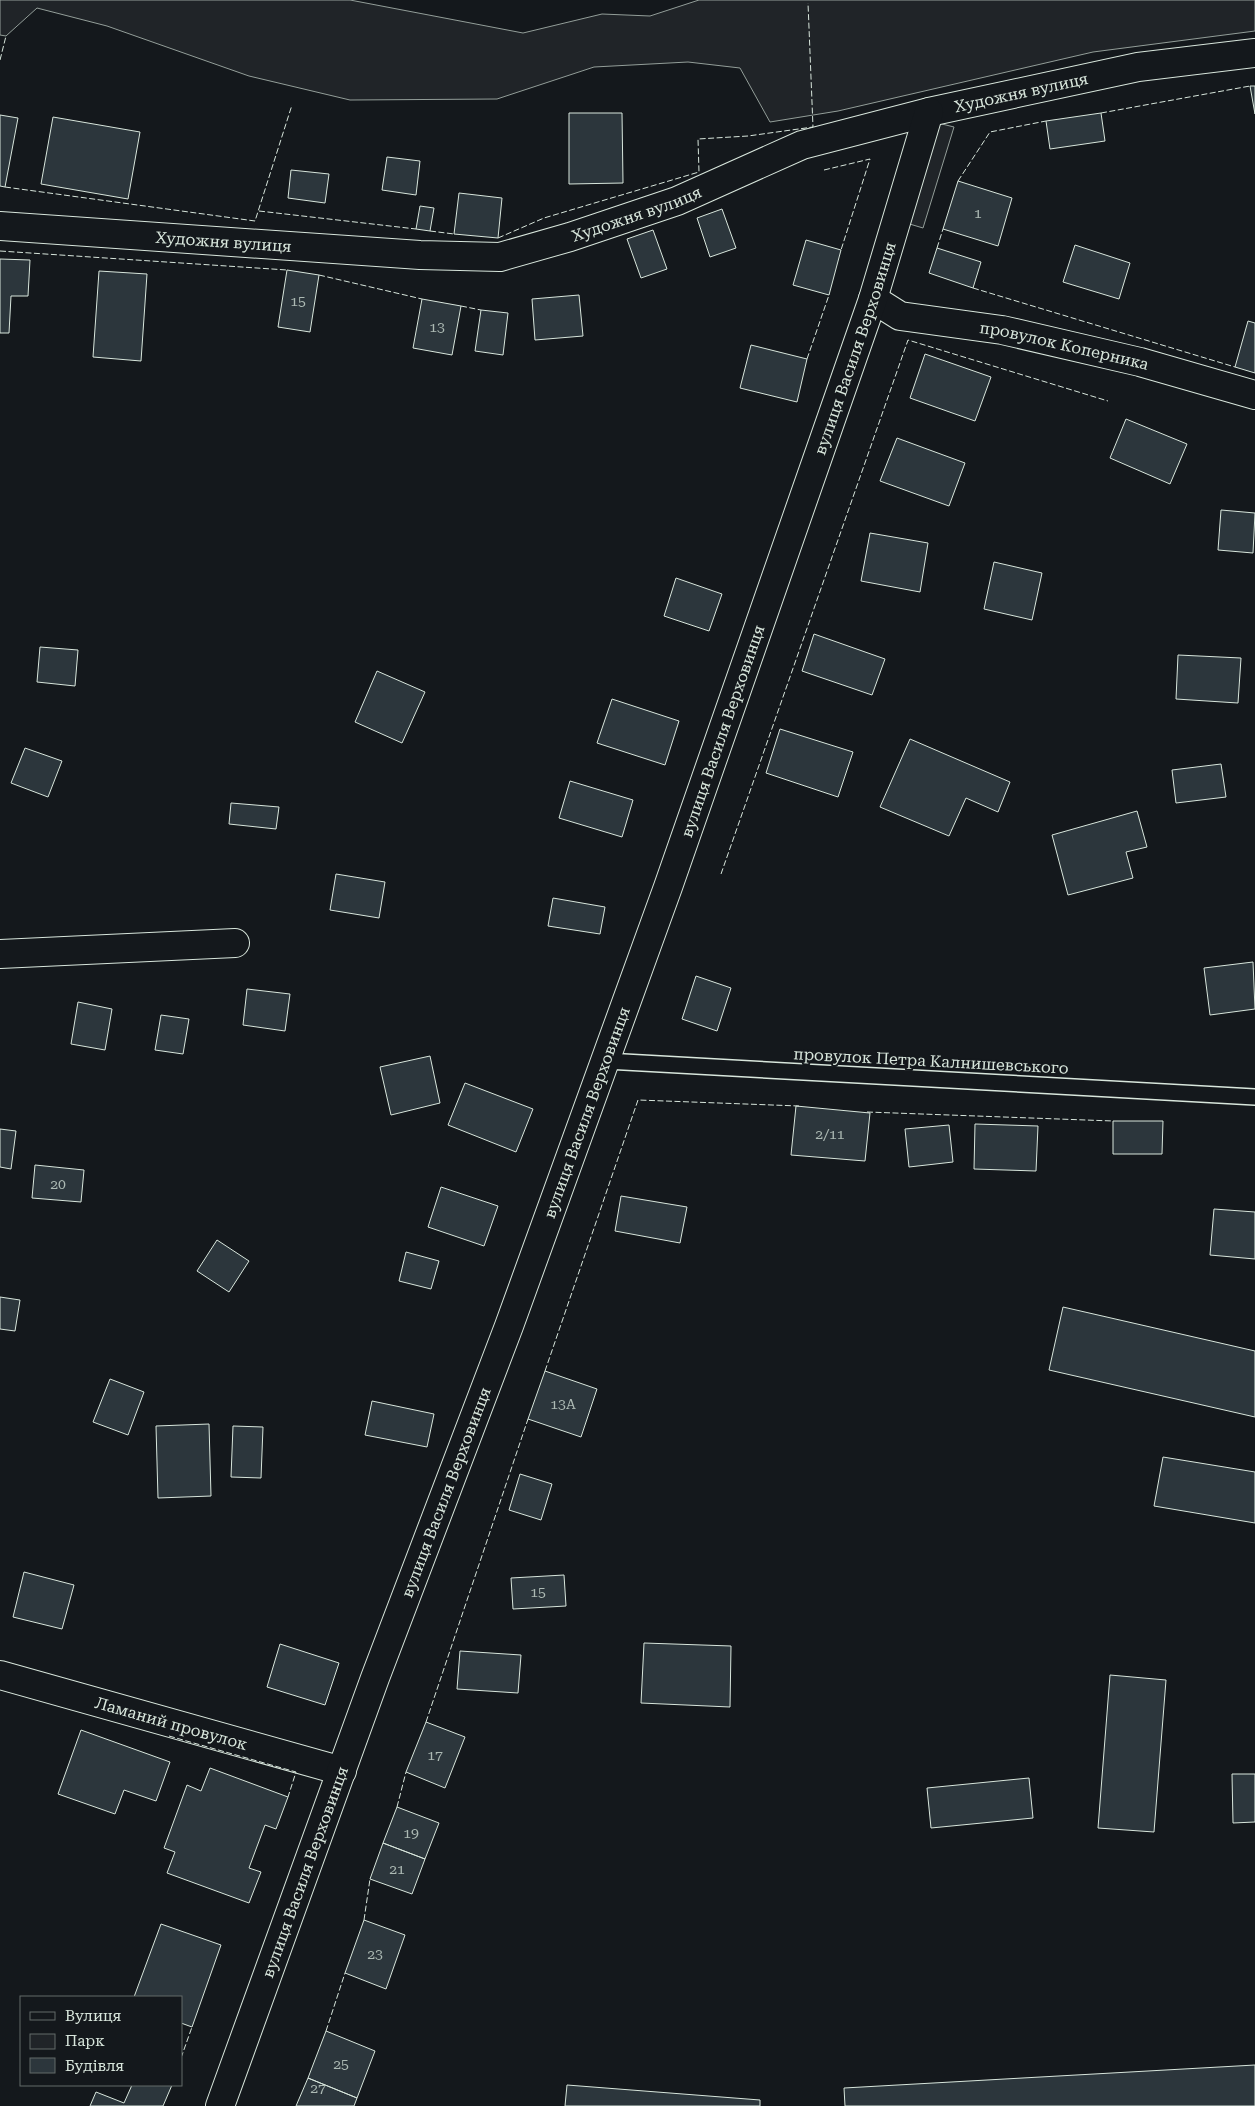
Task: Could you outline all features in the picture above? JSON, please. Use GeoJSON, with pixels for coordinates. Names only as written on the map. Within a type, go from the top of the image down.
{"type":"FeatureCollection","features":[{"type":"Feature","properties":{"kind":"street","name":"Художня вулиця"},"geometry":{"type":"LineString","coordinates":[[0,226],[420,255],[500,257],[570,237],[677,201],[802,146],[929,112],[1138,67],[1255,53]]}},
{"type":"Feature","properties":{"kind":"street","name":"вулиця Василя Верховинця"},"geometry":{"type":"LineString","coordinates":[[220,2106],[342,1770],[606,1061],[873,299],[929,112]]}},
{"type":"Feature","properties":{"kind":"street","name":"провулок Коперника"},"geometry":{"type":"LineString","coordinates":[[873,299],[900,316],[1002,330],[1140,362],[1255,395]]}},
{"type":"Feature","properties":{"kind":"street"},"geometry":{"type":"LineString","coordinates":[[0,954],[235,943]]}},
{"type":"Feature","properties":{"kind":"street","name":"Ламаний провулок"},"geometry":{"type":"LineString","coordinates":[[0,1675],[342,1770]]}},
{"type":"Feature","properties":{"kind":"lane","name":"провулок Петра Калнишевського"},"geometry":{"type":"LineString","coordinates":[[606,1061],[1255,1097]]}},
{"type":"Feature","properties":{"kind":"green space"},"geometry":{"type":"Polygon","coordinates":[[[0,0],[350,0],[523,33],[602,14],[650,16],[699,0],[1255,0],[1255,31],[1093,52],[838,111],[770,122],[740,68],[688,62],[594,67],[497,99],[350,100],[249,76],[107,26],[37,8],[6,36],[0,35],[0,0]]]}},
{"type":"Feature","properties":{"kind":"green space"},"geometry":{"type":"Polygon","coordinates":[[[934,122],[954,127],[923,228],[903,222],[934,122]]]}},
{"type":"Feature","properties":{"kind":"building"},"geometry":{"type":"Polygon","coordinates":[[[1250,86],[1255,86],[1255,114],[1250,86]]]}},
{"type":"Feature","properties":{"kind":"building"},"geometry":{"type":"Polygon","coordinates":[[[569,113],[622,113],[623,183],[569,184],[569,113]]]}},
{"type":"Feature","properties":{"kind":"building"},"geometry":{"type":"Polygon","coordinates":[[[1101,113],[1105,141],[1050,149],[1046,121],[1101,113]]]}},
{"type":"Feature","properties":{"kind":"building"},"geometry":{"type":"Polygon","coordinates":[[[0,115],[18,118],[5,187],[0,186],[0,115]]]}},
{"type":"Feature","properties":{"kind":"building"},"geometry":{"type":"Polygon","coordinates":[[[53,117],[140,132],[128,199],[41,184],[53,117]]]}},
{"type":"Feature","properties":{"kind":"building"},"geometry":{"type":"Polygon","coordinates":[[[387,157],[420,161],[416,195],[382,190],[387,157]]]}},
{"type":"Feature","properties":{"kind":"building"},"geometry":{"type":"Polygon","coordinates":[[[291,170],[329,174],[325,203],[288,198],[291,170]]]}},
{"type":"Feature","properties":{"kind":"building"},"geometry":{"type":"Polygon","coordinates":[[[958,181],[1012,198],[998,246],[943,229],[958,181]]]}},
{"type":"Feature","properties":{"kind":"building"},"geometry":{"type":"Polygon","coordinates":[[[459,193],[502,198],[498,238],[454,234],[459,193]]]}},
{"type":"Feature","properties":{"kind":"building"},"geometry":{"type":"Polygon","coordinates":[[[420,206],[434,208],[430,231],[416,229],[420,206]]]}},
{"type":"Feature","properties":{"kind":"building"},"geometry":{"type":"Polygon","coordinates":[[[722,209],[736,248],[710,257],[697,218],[722,209]]]}},
{"type":"Feature","properties":{"kind":"building"},"geometry":{"type":"Polygon","coordinates":[[[653,230],[667,269],[641,278],[627,239],[653,230]]]}},
{"type":"Feature","properties":{"kind":"building"},"geometry":{"type":"Polygon","coordinates":[[[806,240],[841,250],[829,295],[793,285],[806,240]]]}},
{"type":"Feature","properties":{"kind":"building"},"geometry":{"type":"Polygon","coordinates":[[[1075,245],[1130,263],[1119,299],[1063,282],[1075,245]]]}},
{"type":"Feature","properties":{"kind":"building"},"geometry":{"type":"Polygon","coordinates":[[[937,248],[981,262],[973,288],[929,273],[937,248]]]}},
{"type":"Feature","properties":{"kind":"building"},"geometry":{"type":"Polygon","coordinates":[[[0,259],[30,260],[28,296],[11,296],[9,333],[0,333],[0,259]]]}},
{"type":"Feature","properties":{"kind":"building"},"geometry":{"type":"Polygon","coordinates":[[[287,270],[319,275],[310,332],[278,327],[287,270]]]}},
{"type":"Feature","properties":{"kind":"building"},"geometry":{"type":"Polygon","coordinates":[[[99,271],[147,274],[141,361],[93,357],[99,271]]]}},
{"type":"Feature","properties":{"kind":"building"},"geometry":{"type":"Polygon","coordinates":[[[579,295],[583,336],[535,340],[532,299],[579,295]]]}},
{"type":"Feature","properties":{"kind":"building"},"geometry":{"type":"Polygon","coordinates":[[[422,299],[461,306],[452,355],[413,348],[422,299]]]}},
{"type":"Feature","properties":{"kind":"building"},"geometry":{"type":"Polygon","coordinates":[[[481,310],[508,313],[503,355],[475,351],[481,310]]]}},
{"type":"Feature","properties":{"kind":"building"},"geometry":{"type":"Polygon","coordinates":[[[1248,321],[1255,323],[1255,373],[1235,367],[1248,321]]]}},
{"type":"Feature","properties":{"kind":"building"},"geometry":{"type":"Polygon","coordinates":[[[751,345],[807,359],[797,402],[740,388],[751,345]]]}},
{"type":"Feature","properties":{"kind":"building"},"geometry":{"type":"Polygon","coordinates":[[[925,354],[991,377],[975,421],[910,398],[925,354]]]}},
{"type":"Feature","properties":{"kind":"building"},"geometry":{"type":"Polygon","coordinates":[[[1126,419],[1187,444],[1170,484],[1110,458],[1126,419]]]}},
{"type":"Feature","properties":{"kind":"building"},"geometry":{"type":"Polygon","coordinates":[[[897,438],[965,463],[949,506],[880,481],[897,438]]]}},
{"type":"Feature","properties":{"kind":"building"},"geometry":{"type":"Polygon","coordinates":[[[1221,510],[1255,513],[1253,553],[1218,550],[1221,510]]]}},
{"type":"Feature","properties":{"kind":"building"},"geometry":{"type":"Polygon","coordinates":[[[870,533],[928,543],[920,592],[861,581],[870,533]]]}},
{"type":"Feature","properties":{"kind":"building"},"geometry":{"type":"Polygon","coordinates":[[[994,562],[1042,573],[1032,620],[984,609],[994,562]]]}},
{"type":"Feature","properties":{"kind":"building"},"geometry":{"type":"Polygon","coordinates":[[[676,578],[722,594],[709,631],[664,616],[676,578]]]}},
{"type":"Feature","properties":{"kind":"building"},"geometry":{"type":"Polygon","coordinates":[[[814,634],[885,659],[872,695],[802,671],[814,634]]]}},
{"type":"Feature","properties":{"kind":"building"},"geometry":{"type":"Polygon","coordinates":[[[40,647],[78,650],[75,686],[37,682],[40,647]]]}},
{"type":"Feature","properties":{"kind":"building"},"geometry":{"type":"Polygon","coordinates":[[[1178,655],[1241,658],[1238,703],[1176,699],[1178,655]]]}},
{"type":"Feature","properties":{"kind":"building"},"geometry":{"type":"Polygon","coordinates":[[[377,671],[425,692],[402,743],[355,722],[377,671]]]}},
{"type":"Feature","properties":{"kind":"building"},"geometry":{"type":"Polygon","coordinates":[[[612,699],[679,721],[665,765],[597,743],[612,699]]]}},
{"type":"Feature","properties":{"kind":"building"},"geometry":{"type":"Polygon","coordinates":[[[780,729],[853,752],[838,797],[766,773],[780,729]]]}},
{"type":"Feature","properties":{"kind":"building"},"geometry":{"type":"Polygon","coordinates":[[[910,739],[1010,782],[998,812],[966,798],[949,836],[880,807],[910,739]]]}},
{"type":"Feature","properties":{"kind":"building"},"geometry":{"type":"Polygon","coordinates":[[[25,748],[62,761],[48,797],[11,783],[25,748]]]}},
{"type":"Feature","properties":{"kind":"building"},"geometry":{"type":"Polygon","coordinates":[[[1221,764],[1226,797],[1176,803],[1172,770],[1221,764]]]}},
{"type":"Feature","properties":{"kind":"building"},"geometry":{"type":"Polygon","coordinates":[[[570,781],[633,800],[622,837],[559,818],[570,781]]]}},
{"type":"Feature","properties":{"kind":"building"},"geometry":{"type":"Polygon","coordinates":[[[231,803],[279,807],[276,829],[229,824],[231,803]]]}},
{"type":"Feature","properties":{"kind":"building"},"geometry":{"type":"Polygon","coordinates":[[[1137,811],[1147,847],[1126,852],[1133,878],[1068,895],[1052,835],[1137,811]]]}},
{"type":"Feature","properties":{"kind":"building"},"geometry":{"type":"Polygon","coordinates":[[[336,874],[385,882],[379,918],[330,910],[336,874]]]}},
{"type":"Feature","properties":{"kind":"building"},"geometry":{"type":"Polygon","coordinates":[[[553,898],[605,907],[600,934],[548,926],[553,898]]]}},
{"type":"Feature","properties":{"kind":"building"},"geometry":{"type":"Polygon","coordinates":[[[1253,962],[1255,1009],[1210,1015],[1204,968],[1253,962]]]}},
{"type":"Feature","properties":{"kind":"building"},"geometry":{"type":"Polygon","coordinates":[[[696,976],[731,988],[717,1031],[682,1019],[696,976]]]}},
{"type":"Feature","properties":{"kind":"building"},"geometry":{"type":"Polygon","coordinates":[[[247,989],[290,994],[285,1031],[243,1025],[247,989]]]}},
{"type":"Feature","properties":{"kind":"building"},"geometry":{"type":"Polygon","coordinates":[[[78,1002],[112,1009],[105,1050],[71,1044],[78,1002]]]}},
{"type":"Feature","properties":{"kind":"building"},"geometry":{"type":"Polygon","coordinates":[[[161,1015],[189,1019],[183,1054],[155,1050],[161,1015]]]}},
{"type":"Feature","properties":{"kind":"building"},"geometry":{"type":"Polygon","coordinates":[[[430,1056],[440,1103],[391,1115],[380,1067],[430,1056]]]}},
{"type":"Feature","properties":{"kind":"building"},"geometry":{"type":"Polygon","coordinates":[[[465,1083],[533,1109],[516,1152],[448,1125],[465,1083]]]}},
{"type":"Feature","properties":{"kind":"building"},"geometry":{"type":"Polygon","coordinates":[[[796,1106],[870,1113],[865,1161],[791,1155],[796,1106]]]}},
{"type":"Feature","properties":{"kind":"building"},"geometry":{"type":"Polygon","coordinates":[[[1113,1121],[1163,1121],[1162,1154],[1113,1154],[1113,1121]]]}},
{"type":"Feature","properties":{"kind":"building"},"geometry":{"type":"Polygon","coordinates":[[[975,1124],[1038,1126],[1036,1171],[974,1169],[975,1124]]]}},
{"type":"Feature","properties":{"kind":"building"},"geometry":{"type":"Polygon","coordinates":[[[949,1125],[953,1162],[909,1167],[905,1129],[949,1125]]]}},
{"type":"Feature","properties":{"kind":"building"},"geometry":{"type":"Polygon","coordinates":[[[0,1129],[16,1131],[11,1169],[0,1167],[0,1129]]]}},
{"type":"Feature","properties":{"kind":"building"},"geometry":{"type":"Polygon","coordinates":[[[35,1165],[84,1170],[81,1202],[32,1198],[35,1165]]]}},
{"type":"Feature","properties":{"kind":"building"},"geometry":{"type":"Polygon","coordinates":[[[441,1187],[498,1206],[484,1246],[428,1227],[441,1187]]]}},
{"type":"Feature","properties":{"kind":"building"},"geometry":{"type":"Polygon","coordinates":[[[621,1196],[687,1207],[680,1243],[615,1231],[621,1196]]]}},
{"type":"Feature","properties":{"kind":"building"},"geometry":{"type":"Polygon","coordinates":[[[1214,1209],[1255,1212],[1255,1259],[1210,1255],[1214,1209]]]}},
{"type":"Feature","properties":{"kind":"building"},"geometry":{"type":"Polygon","coordinates":[[[217,1240],[249,1261],[229,1292],[197,1271],[217,1240]]]}},
{"type":"Feature","properties":{"kind":"building"},"geometry":{"type":"Polygon","coordinates":[[[406,1252],[439,1261],[431,1289],[399,1281],[406,1252]]]}},
{"type":"Feature","properties":{"kind":"building"},"geometry":{"type":"Polygon","coordinates":[[[0,1297],[20,1300],[15,1331],[0,1329],[0,1297]]]}},
{"type":"Feature","properties":{"kind":"building"},"geometry":{"type":"Polygon","coordinates":[[[1063,1307],[1255,1351],[1255,1417],[1049,1370],[1063,1307]]]}},
{"type":"Feature","properties":{"kind":"building"},"geometry":{"type":"Polygon","coordinates":[[[545,1371],[597,1389],[581,1437],[528,1419],[545,1371]]]}},
{"type":"Feature","properties":{"kind":"building"},"geometry":{"type":"Polygon","coordinates":[[[110,1379],[144,1392],[128,1435],[93,1422],[110,1379]]]}},
{"type":"Feature","properties":{"kind":"building"},"geometry":{"type":"Polygon","coordinates":[[[372,1401],[434,1414],[427,1447],[365,1435],[372,1401]]]}},
{"type":"Feature","properties":{"kind":"building"},"geometry":{"type":"Polygon","coordinates":[[[209,1424],[211,1496],[158,1498],[156,1426],[209,1424]]]}},
{"type":"Feature","properties":{"kind":"building"},"geometry":{"type":"Polygon","coordinates":[[[233,1426],[263,1427],[261,1478],[231,1477],[233,1426]]]}},
{"type":"Feature","properties":{"kind":"building"},"geometry":{"type":"Polygon","coordinates":[[[1163,1457],[1255,1472],[1255,1523],[1154,1506],[1163,1457]]]}},
{"type":"Feature","properties":{"kind":"building"},"geometry":{"type":"Polygon","coordinates":[[[520,1474],[552,1484],[541,1520],[509,1510],[520,1474]]]}},
{"type":"Feature","properties":{"kind":"building"},"geometry":{"type":"Polygon","coordinates":[[[24,1572],[74,1585],[62,1629],[13,1617],[24,1572]]]}},
{"type":"Feature","properties":{"kind":"building"},"geometry":{"type":"Polygon","coordinates":[[[564,1575],[566,1606],[513,1609],[511,1578],[564,1575]]]}},
{"type":"Feature","properties":{"kind":"building"},"geometry":{"type":"Polygon","coordinates":[[[644,1643],[731,1646],[730,1707],[641,1703],[644,1643]]]}},
{"type":"Feature","properties":{"kind":"building"},"geometry":{"type":"Polygon","coordinates":[[[280,1644],[339,1663],[325,1705],[267,1687],[280,1644]]]}},
{"type":"Feature","properties":{"kind":"building"},"geometry":{"type":"Polygon","coordinates":[[[460,1651],[521,1655],[518,1693],[457,1689],[460,1651]]]}},
{"type":"Feature","properties":{"kind":"building"},"geometry":{"type":"Polygon","coordinates":[[[1110,1675],[1166,1680],[1154,1832],[1098,1828],[1110,1675]]]}},
{"type":"Feature","properties":{"kind":"building"},"geometry":{"type":"Polygon","coordinates":[[[426,1722],[465,1737],[445,1788],[406,1772],[426,1722]]]}},
{"type":"Feature","properties":{"kind":"building"},"geometry":{"type":"Polygon","coordinates":[[[81,1730],[170,1762],[156,1801],[124,1790],[115,1814],[58,1794],[81,1730]]]}},
{"type":"Feature","properties":{"kind":"building"},"geometry":{"type":"Polygon","coordinates":[[[210,1768],[288,1797],[276,1829],[265,1825],[249,1868],[261,1872],[249,1903],[167,1873],[175,1852],[164,1848],[187,1785],[201,1791],[210,1768]]]}},
{"type":"Feature","properties":{"kind":"building"},"geometry":{"type":"Polygon","coordinates":[[[1232,1774],[1255,1774],[1255,1822],[1233,1823],[1232,1774]]]}},
{"type":"Feature","properties":{"kind":"building"},"geometry":{"type":"Polygon","coordinates":[[[1029,1778],[1033,1818],[931,1828],[927,1788],[1029,1778]]]}},
{"type":"Feature","properties":{"kind":"building"},"geometry":{"type":"Polygon","coordinates":[[[397,1807],[439,1823],[425,1859],[383,1843],[397,1807]]]}},
{"type":"Feature","properties":{"kind":"building"},"geometry":{"type":"Polygon","coordinates":[[[383,1843],[425,1859],[412,1894],[370,1879],[383,1843]]]}},
{"type":"Feature","properties":{"kind":"building"},"geometry":{"type":"Polygon","coordinates":[[[364,1920],[405,1935],[386,1989],[345,1973],[364,1920]]]}},
{"type":"Feature","properties":{"kind":"building"},"geometry":{"type":"Polygon","coordinates":[[[161,1924],[221,1945],[192,2027],[182,2023],[182,1996],[134,1996],[161,1924]]]}},
{"type":"Feature","properties":{"kind":"building"},"geometry":{"type":"Polygon","coordinates":[[[326,2031],[375,2051],[357,2098],[308,2078],[326,2031]]]}},
{"type":"Feature","properties":{"kind":"building"},"geometry":{"type":"Polygon","coordinates":[[[1255,2065],[1255,2106],[845,2106],[844,2088],[1255,2065]]]}},
{"type":"Feature","properties":{"kind":"building"},"geometry":{"type":"Polygon","coordinates":[[[308,2078],[357,2098],[354,2106],[296,2106],[308,2078]]]}},
{"type":"Feature","properties":{"kind":"building"},"geometry":{"type":"Polygon","coordinates":[[[567,2085],[760,2100],[760,2106],[565,2106],[567,2085]]]}},
{"type":"Feature","properties":{"kind":"building"},"geometry":{"type":"Polygon","coordinates":[[[132,2086],[172,2086],[163,2106],[90,2106],[96,2092],[124,2103],[132,2086]]]}},
{"type":"Feature","properties":{"kind":"fence"},"geometry":{"type":"LineString","coordinates":[[498,238],[544,218],[699,172],[698,139],[748,136],[813,127],[808,3]]}},
{"type":"Feature","properties":{"kind":"fence"},"geometry":{"type":"LineString","coordinates":[[0,60],[6,36]]}},
{"type":"Feature","properties":{"kind":"fence"},"geometry":{"type":"LineString","coordinates":[[1101,113],[1250,86]]}},
{"type":"Feature","properties":{"kind":"fence"},"geometry":{"type":"LineString","coordinates":[[5,187],[255,221],[292,105]]}},
{"type":"Feature","properties":{"kind":"fence"},"geometry":{"type":"LineString","coordinates":[[958,181],[990,132],[1046,121]]}},
{"type":"Feature","properties":{"kind":"fence"},"geometry":{"type":"LineString","coordinates":[[824,170],[870,159],[841,250]]}},
{"type":"Feature","properties":{"kind":"fence"},"geometry":{"type":"LineString","coordinates":[[259,211],[416,229]]}},
{"type":"Feature","properties":{"kind":"fence"},"geometry":{"type":"LineString","coordinates":[[937,248],[943,229]]}},
{"type":"Feature","properties":{"kind":"fence"},"geometry":{"type":"LineString","coordinates":[[430,231],[454,234]]}},
{"type":"Feature","properties":{"kind":"fence"},"geometry":{"type":"LineString","coordinates":[[0,251],[287,270]]}},
{"type":"Feature","properties":{"kind":"fence"},"geometry":{"type":"LineString","coordinates":[[319,275],[422,299]]}},
{"type":"Feature","properties":{"kind":"fence"},"geometry":{"type":"LineString","coordinates":[[973,288],[1235,367]]}},
{"type":"Feature","properties":{"kind":"fence"},"geometry":{"type":"LineString","coordinates":[[807,359],[829,295]]}},
{"type":"Feature","properties":{"kind":"fence"},"geometry":{"type":"LineString","coordinates":[[461,306],[481,310]]}},
{"type":"Feature","properties":{"kind":"fence"},"geometry":{"type":"LineString","coordinates":[[721,874],[908,340],[1108,401]]}},
{"type":"Feature","properties":{"kind":"fence"},"geometry":{"type":"LineString","coordinates":[[545,1371],[638,1100],[799,1106]]}},
{"type":"Feature","properties":{"kind":"fence"},"geometry":{"type":"LineString","coordinates":[[867,1112],[1113,1121]]}},
{"type":"Feature","properties":{"kind":"fence"},"geometry":{"type":"LineString","coordinates":[[426,1722],[528,1419]]}},
{"type":"Feature","properties":{"kind":"fence"},"geometry":{"type":"LineString","coordinates":[[169,1736],[296,1772],[288,1797]]}},
{"type":"Feature","properties":{"kind":"fence"},"geometry":{"type":"LineString","coordinates":[[397,1807],[406,1772]]}},
{"type":"Feature","properties":{"kind":"fence"},"geometry":{"type":"LineString","coordinates":[[364,1920],[370,1879]]}},
{"type":"Feature","properties":{"kind":"fence"},"geometry":{"type":"LineString","coordinates":[[326,2031],[345,1973]]}},
{"type":"Feature","properties":{"kind":"fence"},"geometry":{"type":"LineString","coordinates":[[182,2055],[192,2027]]}}]}
